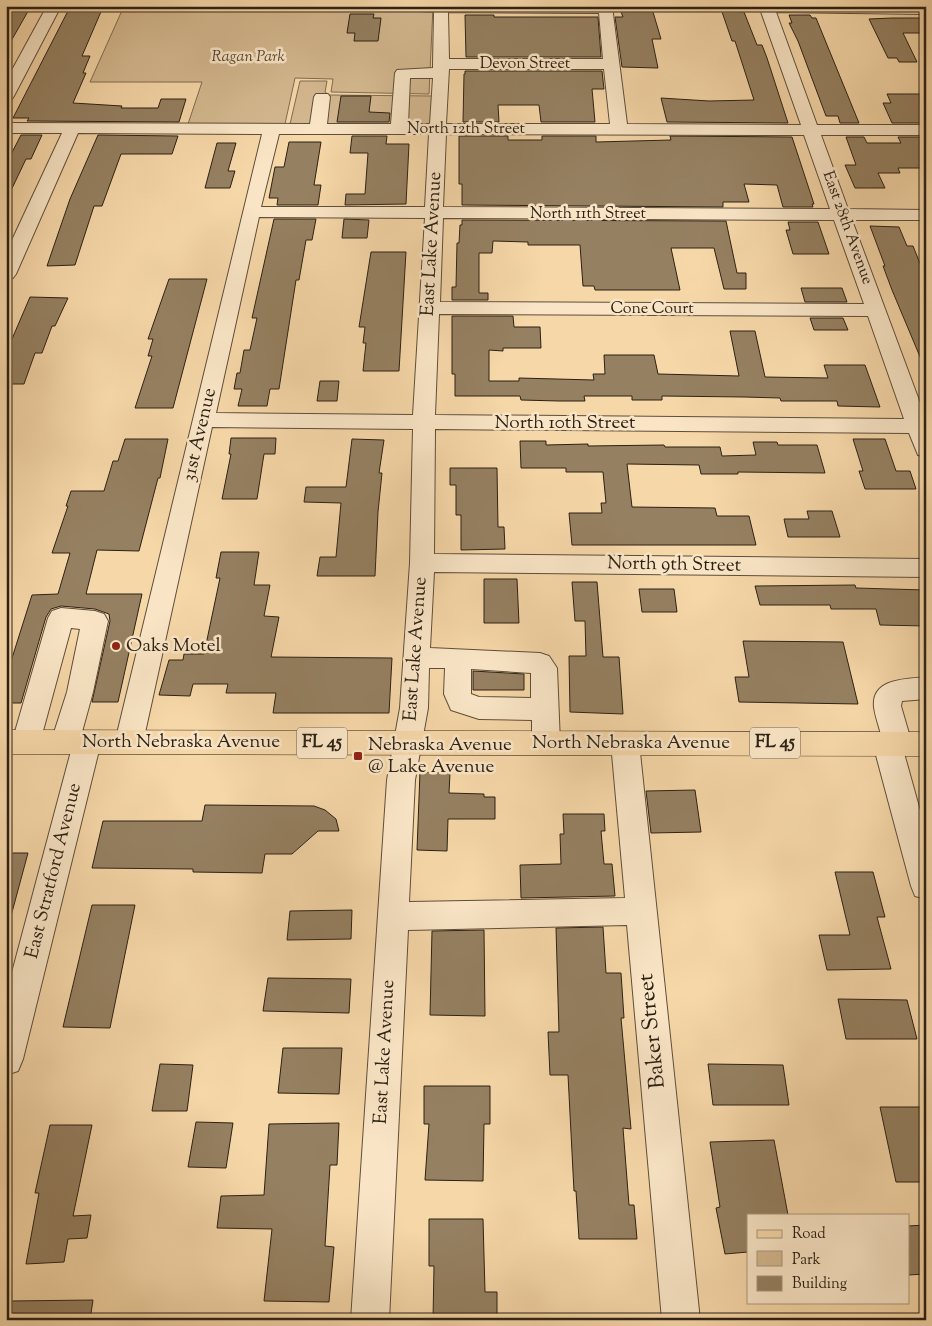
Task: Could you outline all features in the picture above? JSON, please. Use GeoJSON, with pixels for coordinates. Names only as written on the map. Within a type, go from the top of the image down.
{"type":"FeatureCollection","features":[{"type":"Feature","properties":{"kind":"main road","name":"North Nebraska Avenue"},"geometry":{"type":"LineString","coordinates":[[16,742],[904,744]]}},
{"type":"Feature","properties":{"kind":"street"},"geometry":{"type":"LineString","coordinates":[[6,96],[54,6]]}},
{"type":"Feature","properties":{"kind":"street"},"geometry":{"type":"LineString","coordinates":[[403,6],[605,7],[618,128]]}},
{"type":"Feature","properties":{"kind":"street","name":"East Lake Avenue"},"geometry":{"type":"LineString","coordinates":[[370,1320],[401,780],[414,708],[417,658],[422,563],[424,422],[441,7]]}},
{"type":"Feature","properties":{"kind":"street"},"geometry":{"type":"LineString","coordinates":[[767,7],[926,10]]}},
{"type":"Feature","properties":{"kind":"street","name":"East 28th Avenue"},"geometry":{"type":"LineString","coordinates":[[767,7],[876,310],[921,426],[926,450]]}},
{"type":"Feature","properties":{"kind":"street","name":"Devon Street"},"geometry":{"type":"LineString","coordinates":[[399,128],[403,73],[440,68],[610,64]]}},
{"type":"Feature","properties":{"kind":"street"},"geometry":{"type":"LineString","coordinates":[[318,128],[322,96]]}},
{"type":"Feature","properties":{"kind":"street","name":"North 12th Street"},"geometry":{"type":"LineString","coordinates":[[6,128],[926,130]]}},
{"type":"Feature","properties":{"kind":"street"},"geometry":{"type":"LineString","coordinates":[[6,273],[72,128]]}},
{"type":"Feature","properties":{"kind":"street","name":"31st Avenue"},"geometry":{"type":"LineString","coordinates":[[129,742],[272,128]]}},
{"type":"Feature","properties":{"kind":"street","name":"North 11th Street"},"geometry":{"type":"LineString","coordinates":[[251,212],[926,215]]}},
{"type":"Feature","properties":{"kind":"street","name":"Cone Court"},"geometry":{"type":"LineString","coordinates":[[429,308],[876,310]]}},
{"type":"Feature","properties":{"kind":"street","name":"North 10th Street"},"geometry":{"type":"LineString","coordinates":[[204,420],[921,426]]}},
{"type":"Feature","properties":{"kind":"street","name":"North 9th Street"},"geometry":{"type":"LineString","coordinates":[[422,563],[926,568]]}},
{"type":"Feature","properties":{"kind":"street","name":"East Stratford Avenue"},"geometry":{"type":"LineString","coordinates":[[6,1059],[13,1007],[76,742],[80,692],[95,621],[61,618],[16,742]]}},
{"type":"Feature","properties":{"kind":"street"},"geometry":{"type":"LineString","coordinates":[[417,658],[458,658],[540,663],[544,668],[546,743]]}},
{"type":"Feature","properties":{"kind":"street"},"geometry":{"type":"LineString","coordinates":[[458,658],[457,694],[461,702],[479,708],[545,708]]}},
{"type":"Feature","properties":{"kind":"street"},"geometry":{"type":"LineString","coordinates":[[926,688],[895,691],[889,697],[887,706],[904,744],[926,886]]}},
{"type":"Feature","properties":{"kind":"street"},"geometry":{"type":"LineString","coordinates":[[491,708],[492,743]]}},
{"type":"Feature","properties":{"kind":"street","name":"Baker Street"},"geometry":{"type":"LineString","coordinates":[[625,743],[681,1320]]}},
{"type":"Feature","properties":{"kind":"street"},"geometry":{"type":"LineString","coordinates":[[392,916],[641,911]]}},
{"type":"Feature","properties":{"kind":"green space","name":"Ragan Park"},"geometry":{"type":"Polygon","coordinates":[[[124,6],[433,6],[429,94],[331,92],[333,79],[295,78],[285,124],[188,124],[202,82],[90,82],[124,6]]]}},
{"type":"Feature","properties":{"kind":"green space"},"geometry":{"type":"Polygon","coordinates":[[[300,81],[327,81],[325,92],[329,95],[432,96],[430,124],[290,124],[300,81]]]}},
{"type":"Feature","properties":{"kind":"building"},"geometry":{"type":"Polygon","coordinates":[[[6,6],[31,6],[6,50],[6,6]]]}},
{"type":"Feature","properties":{"kind":"building"},"geometry":{"type":"Polygon","coordinates":[[[720,6],[738,6],[740,12],[744,12],[757,45],[762,45],[788,123],[667,122],[661,98],[709,101],[754,100],[735,41],[732,41],[720,6]]]}},
{"type":"Feature","properties":{"kind":"building"},"geometry":{"type":"Polygon","coordinates":[[[70,7],[103,7],[82,56],[90,56],[83,73],[86,73],[73,103],[122,106],[121,108],[158,108],[161,99],[186,99],[179,122],[27,121],[29,118],[13,118],[70,7]]]}},
{"type":"Feature","properties":{"kind":"building"},"geometry":{"type":"Polygon","coordinates":[[[621,12],[653,12],[661,39],[652,39],[658,68],[622,67],[615,17],[623,17],[621,12]]]}},
{"type":"Feature","properties":{"kind":"building"},"geometry":{"type":"Polygon","coordinates":[[[350,14],[374,14],[373,18],[381,18],[378,41],[354,41],[355,33],[347,33],[350,14]]]}},
{"type":"Feature","properties":{"kind":"building"},"geometry":{"type":"Polygon","coordinates":[[[465,15],[494,15],[494,17],[598,17],[601,57],[466,57],[465,15]]]}},
{"type":"Feature","properties":{"kind":"building"},"geometry":{"type":"Polygon","coordinates":[[[789,15],[810,15],[812,18],[816,18],[859,123],[840,123],[838,116],[826,116],[798,41],[789,23],[792,23],[789,15]]]}},
{"type":"Feature","properties":{"kind":"building"},"geometry":{"type":"Polygon","coordinates":[[[926,18],[926,33],[903,33],[917,62],[899,62],[897,58],[888,58],[869,19],[926,18]]]}},
{"type":"Feature","properties":{"kind":"building"},"geometry":{"type":"Polygon","coordinates":[[[465,71],[602,71],[604,89],[592,89],[595,122],[541,122],[539,105],[498,105],[499,122],[463,122],[465,71]]]}},
{"type":"Feature","properties":{"kind":"building"},"geometry":{"type":"Polygon","coordinates":[[[887,94],[926,94],[926,123],[892,123],[883,103],[891,103],[887,94]]]}},
{"type":"Feature","properties":{"kind":"building"},"geometry":{"type":"Polygon","coordinates":[[[341,96],[371,96],[369,112],[390,113],[389,122],[337,122],[341,96]]]}},
{"type":"Feature","properties":{"kind":"building"},"geometry":{"type":"Polygon","coordinates":[[[21,135],[42,135],[31,159],[26,159],[6,201],[6,164],[21,135]]]}},
{"type":"Feature","properties":{"kind":"building"},"geometry":{"type":"Polygon","coordinates":[[[98,135],[178,136],[172,154],[121,154],[102,206],[94,206],[75,265],[47,266],[70,199],[98,135]]]}},
{"type":"Feature","properties":{"kind":"building"},"geometry":{"type":"Polygon","coordinates":[[[352,136],[387,136],[386,144],[409,144],[406,204],[345,205],[346,194],[365,194],[368,153],[350,153],[352,136]]]}},
{"type":"Feature","properties":{"kind":"building"},"geometry":{"type":"Polygon","coordinates":[[[459,136],[508,136],[508,140],[542,140],[542,136],[596,136],[596,142],[671,140],[670,136],[792,137],[814,204],[812,204],[813,207],[783,207],[777,185],[744,184],[749,202],[723,202],[723,207],[462,205],[462,184],[459,184],[459,136]]]}},
{"type":"Feature","properties":{"kind":"building"},"geometry":{"type":"Polygon","coordinates":[[[846,137],[864,137],[867,143],[901,143],[898,137],[926,137],[926,168],[898,168],[900,173],[878,173],[885,188],[855,188],[845,165],[856,165],[846,137]]]}},
{"type":"Feature","properties":{"kind":"building"},"geometry":{"type":"Polygon","coordinates":[[[289,142],[321,142],[314,185],[321,185],[318,205],[277,205],[278,198],[269,198],[275,167],[284,167],[289,142]]]}},
{"type":"Feature","properties":{"kind":"building"},"geometry":{"type":"Polygon","coordinates":[[[217,143],[236,143],[228,171],[235,171],[230,188],[205,188],[217,143]]]}},
{"type":"Feature","properties":{"kind":"building"},"geometry":{"type":"Polygon","coordinates":[[[274,219],[316,219],[312,240],[306,240],[299,280],[296,280],[279,389],[270,389],[267,406],[238,406],[242,389],[234,389],[237,373],[240,373],[244,350],[250,350],[257,318],[252,318],[274,219]]]}},
{"type":"Feature","properties":{"kind":"building"},"geometry":{"type":"Polygon","coordinates":[[[344,219],[369,220],[367,238],[342,238],[344,219]]]}},
{"type":"Feature","properties":{"kind":"building"},"geometry":{"type":"Polygon","coordinates":[[[462,220],[726,221],[737,273],[746,273],[746,289],[724,289],[714,248],[671,248],[680,290],[595,290],[594,286],[583,286],[580,245],[528,245],[528,242],[493,241],[492,253],[479,253],[479,293],[488,293],[488,300],[452,300],[452,287],[456,287],[457,243],[459,243],[462,220]]]}},
{"type":"Feature","properties":{"kind":"building"},"geometry":{"type":"Polygon","coordinates":[[[788,222],[818,222],[829,254],[793,254],[786,230],[790,230],[788,222]]]}},
{"type":"Feature","properties":{"kind":"building"},"geometry":{"type":"Polygon","coordinates":[[[870,226],[899,227],[907,246],[913,246],[921,266],[926,266],[926,371],[892,290],[870,226]]]}},
{"type":"Feature","properties":{"kind":"building"},"geometry":{"type":"Polygon","coordinates":[[[371,252],[406,252],[399,371],[363,371],[366,343],[363,343],[365,327],[359,327],[371,252]]]}},
{"type":"Feature","properties":{"kind":"building"},"geometry":{"type":"Polygon","coordinates":[[[169,279],[207,279],[173,408],[135,408],[152,356],[148,356],[153,339],[148,339],[169,279]]]}},
{"type":"Feature","properties":{"kind":"building"},"geometry":{"type":"Polygon","coordinates":[[[801,288],[842,288],[847,302],[805,302],[801,288]]]}},
{"type":"Feature","properties":{"kind":"building"},"geometry":{"type":"Polygon","coordinates":[[[30,297],[68,298],[55,326],[52,326],[42,353],[35,353],[24,384],[6,384],[6,353],[30,297]]]}},
{"type":"Feature","properties":{"kind":"building"},"geometry":{"type":"Polygon","coordinates":[[[452,316],[513,316],[514,327],[540,327],[541,348],[503,348],[503,351],[489,350],[489,381],[519,381],[519,378],[594,380],[593,374],[605,374],[604,355],[654,355],[658,374],[739,376],[730,331],[755,331],[765,377],[828,378],[824,365],[865,365],[880,407],[838,406],[837,401],[781,401],[780,398],[744,397],[662,396],[662,400],[632,400],[632,396],[584,396],[585,401],[559,401],[521,400],[520,396],[455,396],[455,374],[452,374],[452,316]]]}},
{"type":"Feature","properties":{"kind":"building"},"geometry":{"type":"Polygon","coordinates":[[[810,318],[843,318],[848,330],[814,330],[810,318]]]}},
{"type":"Feature","properties":{"kind":"building"},"geometry":{"type":"Polygon","coordinates":[[[320,381],[339,381],[337,401],[317,401],[320,381]]]}},
{"type":"Feature","properties":{"kind":"building"},"geometry":{"type":"Polygon","coordinates":[[[231,438],[276,438],[275,454],[264,454],[257,499],[222,499],[231,454],[229,454],[231,438]]]}},
{"type":"Feature","properties":{"kind":"building"},"geometry":{"type":"Polygon","coordinates":[[[125,439],[168,439],[160,478],[158,478],[139,551],[97,550],[86,594],[142,594],[118,702],[92,702],[110,621],[109,614],[95,609],[61,606],[51,609],[46,617],[21,703],[6,703],[6,677],[32,595],[58,594],[70,553],[52,553],[68,506],[66,506],[71,491],[104,491],[113,461],[118,461],[125,439]]]}},
{"type":"Feature","properties":{"kind":"building"},"geometry":{"type":"Polygon","coordinates":[[[352,439],[384,440],[379,473],[382,473],[375,576],[317,576],[320,557],[336,557],[341,503],[304,502],[306,487],[346,487],[352,439]]]}},
{"type":"Feature","properties":{"kind":"building"},"geometry":{"type":"Polygon","coordinates":[[[853,439],[885,439],[896,471],[910,471],[916,489],[865,489],[859,471],[863,471],[853,439]]]}},
{"type":"Feature","properties":{"kind":"building"},"geometry":{"type":"Polygon","coordinates":[[[520,441],[546,441],[546,445],[720,447],[722,456],[756,455],[753,442],[777,442],[778,445],[817,445],[825,473],[738,472],[738,474],[701,474],[699,465],[627,464],[632,507],[715,508],[717,516],[749,516],[756,545],[572,545],[569,513],[602,513],[601,503],[606,503],[603,472],[566,472],[566,468],[521,468],[520,441]]]}},
{"type":"Feature","properties":{"kind":"building"},"geometry":{"type":"Polygon","coordinates":[[[450,468],[497,468],[498,527],[504,527],[505,549],[461,550],[461,515],[456,515],[456,485],[450,485],[450,468]]]}},
{"type":"Feature","properties":{"kind":"building"},"geometry":{"type":"Polygon","coordinates":[[[807,511],[832,511],[840,537],[788,537],[784,519],[809,519],[807,511]]]}},
{"type":"Feature","properties":{"kind":"building"},"geometry":{"type":"Polygon","coordinates":[[[221,552],[259,552],[254,585],[270,585],[264,616],[279,617],[271,657],[392,658],[389,713],[273,713],[276,693],[226,693],[228,684],[193,684],[190,696],[159,695],[169,660],[183,660],[184,654],[204,654],[220,578],[216,578],[221,552]]]}},
{"type":"Feature","properties":{"kind":"building"},"geometry":{"type":"Polygon","coordinates":[[[484,579],[517,579],[519,623],[484,623],[484,579]]]}},
{"type":"Feature","properties":{"kind":"building"},"geometry":{"type":"Polygon","coordinates":[[[572,582],[597,582],[603,657],[619,657],[623,714],[570,712],[569,656],[586,656],[585,621],[575,621],[572,582]]]}},
{"type":"Feature","properties":{"kind":"building"},"geometry":{"type":"Polygon","coordinates":[[[855,585],[856,588],[926,590],[926,626],[880,625],[876,609],[831,609],[830,605],[760,605],[755,586],[855,585]]]}},
{"type":"Feature","properties":{"kind":"building"},"geometry":{"type":"Polygon","coordinates":[[[639,589],[674,589],[677,612],[642,612],[639,589]]]}},
{"type":"Feature","properties":{"kind":"building"},"geometry":{"type":"Polygon","coordinates":[[[743,641],[843,642],[858,704],[739,702],[735,677],[749,677],[743,641]]]}},
{"type":"Feature","properties":{"kind":"building"},"geometry":{"type":"Polygon","coordinates":[[[473,671],[524,674],[524,690],[473,690],[473,671]]]}},
{"type":"Feature","properties":{"kind":"building"},"geometry":{"type":"Polygon","coordinates":[[[420,772],[450,773],[449,793],[484,794],[484,797],[495,797],[495,819],[448,819],[447,851],[417,850],[420,772]]]}},
{"type":"Feature","properties":{"kind":"building"},"geometry":{"type":"Polygon","coordinates":[[[695,790],[701,832],[651,833],[646,791],[695,790]]]}},
{"type":"Feature","properties":{"kind":"building"},"geometry":{"type":"Polygon","coordinates":[[[205,805],[314,806],[325,810],[336,819],[339,831],[318,831],[292,854],[265,854],[262,873],[193,872],[193,869],[92,868],[103,821],[202,821],[205,805]]]}},
{"type":"Feature","properties":{"kind":"building"},"geometry":{"type":"Polygon","coordinates":[[[563,814],[604,814],[605,831],[601,831],[604,864],[612,864],[615,896],[521,898],[520,865],[561,864],[560,834],[564,834],[563,814]]]}},
{"type":"Feature","properties":{"kind":"building"},"geometry":{"type":"Polygon","coordinates":[[[6,853],[28,853],[11,916],[6,915],[6,853]]]}},
{"type":"Feature","properties":{"kind":"building"},"geometry":{"type":"Polygon","coordinates":[[[835,872],[873,872],[885,917],[877,917],[891,969],[827,970],[819,935],[850,935],[835,872]]]}},
{"type":"Feature","properties":{"kind":"building"},"geometry":{"type":"Polygon","coordinates":[[[92,905],[135,905],[110,1028],[63,1027],[92,905]]]}},
{"type":"Feature","properties":{"kind":"building"},"geometry":{"type":"Polygon","coordinates":[[[352,910],[351,939],[287,940],[290,911],[352,910]]]}},
{"type":"Feature","properties":{"kind":"building"},"geometry":{"type":"Polygon","coordinates":[[[603,927],[606,973],[621,973],[624,1018],[621,1018],[631,1129],[623,1128],[629,1205],[634,1205],[637,1239],[579,1239],[576,1191],[574,1191],[568,1075],[550,1075],[548,1032],[559,1032],[556,928],[603,927]]]}},
{"type":"Feature","properties":{"kind":"building"},"geometry":{"type":"Polygon","coordinates":[[[484,930],[485,1016],[430,1015],[432,931],[484,930]]]}},
{"type":"Feature","properties":{"kind":"building"},"geometry":{"type":"Polygon","coordinates":[[[268,978],[351,979],[349,1013],[263,1011],[268,978]]]}},
{"type":"Feature","properties":{"kind":"building"},"geometry":{"type":"Polygon","coordinates":[[[838,999],[907,1000],[917,1039],[846,1039],[838,999]]]}},
{"type":"Feature","properties":{"kind":"building"},"geometry":{"type":"Polygon","coordinates":[[[283,1048],[342,1048],[339,1094],[278,1093],[283,1048]]]}},
{"type":"Feature","properties":{"kind":"building"},"geometry":{"type":"Polygon","coordinates":[[[160,1064],[193,1065],[187,1111],[152,1111],[160,1064]]]}},
{"type":"Feature","properties":{"kind":"building"},"geometry":{"type":"Polygon","coordinates":[[[708,1064],[783,1065],[789,1105],[713,1105],[708,1064]]]}},
{"type":"Feature","properties":{"kind":"building"},"geometry":{"type":"Polygon","coordinates":[[[424,1086],[490,1086],[490,1124],[484,1124],[483,1181],[425,1180],[429,1124],[424,1124],[424,1086]]]}},
{"type":"Feature","properties":{"kind":"building"},"geometry":{"type":"Polygon","coordinates":[[[880,1107],[926,1107],[926,1182],[896,1182],[880,1107]]]}},
{"type":"Feature","properties":{"kind":"building"},"geometry":{"type":"Polygon","coordinates":[[[196,1122],[233,1123],[226,1168],[188,1167],[196,1122]]]}},
{"type":"Feature","properties":{"kind":"building"},"geometry":{"type":"Polygon","coordinates":[[[339,1123],[337,1165],[330,1165],[325,1246],[334,1247],[329,1302],[264,1301],[272,1229],[217,1228],[221,1196],[264,1195],[269,1124],[339,1123]]]}},
{"type":"Feature","properties":{"kind":"building"},"geometry":{"type":"Polygon","coordinates":[[[50,1125],[92,1125],[73,1216],[91,1215],[87,1238],[68,1239],[64,1262],[26,1264],[39,1193],[35,1193],[50,1125]]]}},
{"type":"Feature","properties":{"kind":"building"},"geometry":{"type":"Polygon","coordinates":[[[774,1140],[788,1214],[747,1214],[747,1252],[725,1254],[716,1208],[720,1207],[710,1142],[774,1140]]]}},
{"type":"Feature","properties":{"kind":"building"},"geometry":{"type":"Polygon","coordinates":[[[429,1219],[483,1219],[485,1292],[497,1292],[497,1320],[433,1320],[434,1266],[429,1266],[429,1219]]]}},
{"type":"Feature","properties":{"kind":"building"},"geometry":{"type":"Polygon","coordinates":[[[926,1225],[926,1274],[910,1275],[910,1226],[926,1225]]]}},
{"type":"Feature","properties":{"kind":"building"},"geometry":{"type":"Polygon","coordinates":[[[93,1300],[90,1320],[7,1320],[11,1301],[93,1300]]]}},
{"type":"Feature","properties":{"kind":"place","name":"Oaks Motel"},"geometry":{"type":"Point","coordinates":[116,646]}},
{"type":"Feature","properties":{"kind":"place","name":"Nebraska Avenue @ Lake Avenue"},"geometry":{"type":"Point","coordinates":[358,756]}}]}
